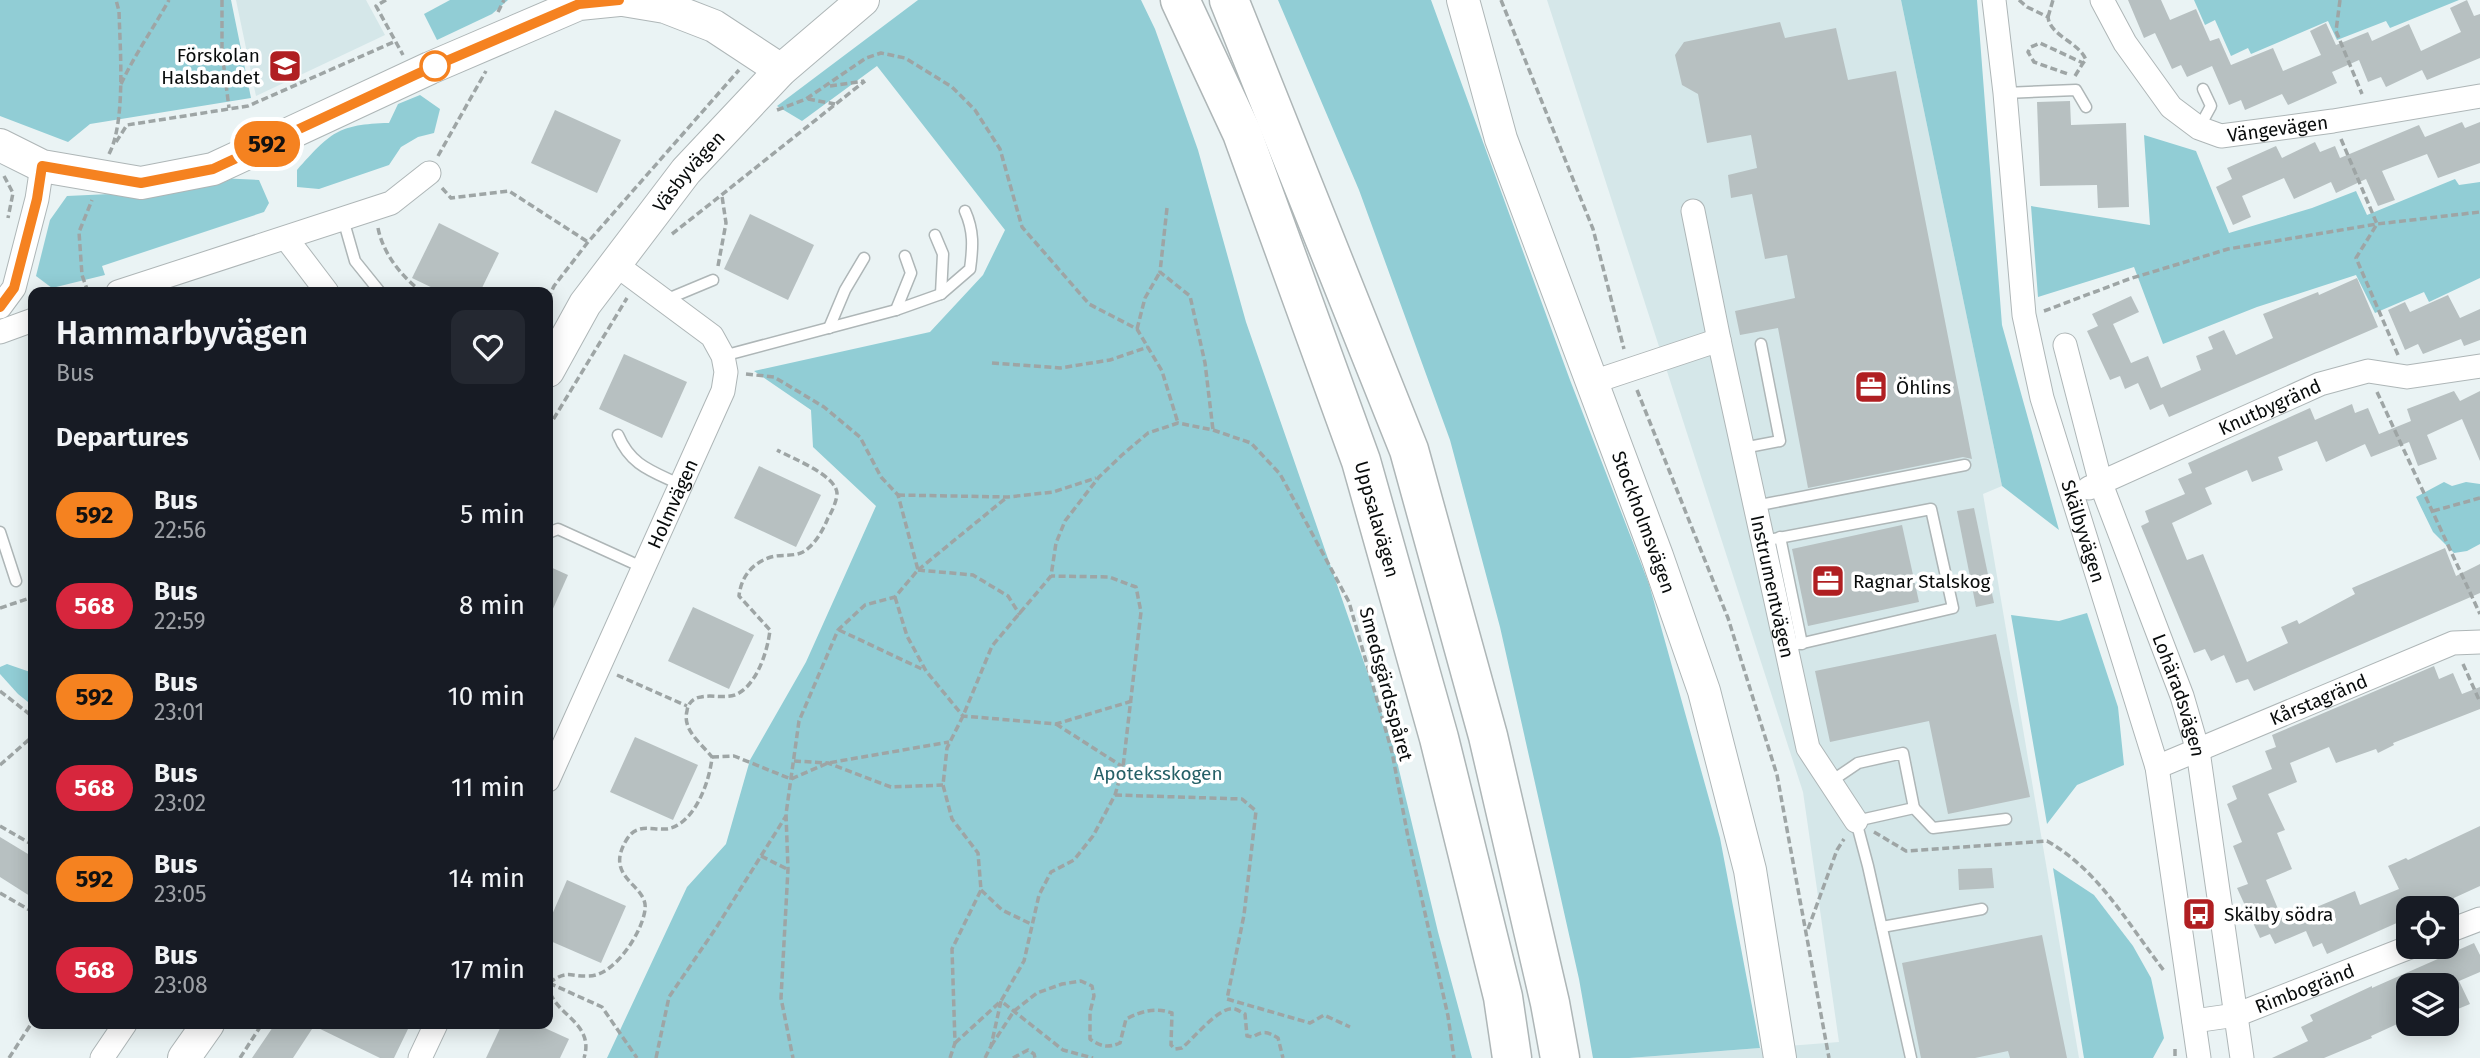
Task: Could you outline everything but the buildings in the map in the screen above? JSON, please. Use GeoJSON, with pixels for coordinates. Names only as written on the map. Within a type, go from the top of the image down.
{"type":"FeatureCollection","features":[{"type":"Feature","properties":{"kind":"highway","name":"Uppsalavägen"},"geometry":{"type":"LineString","coordinates":[[1180,0],[1242,132],[1361,461],[1439,738],[1503,997],[1512,1058]]}},
{"type":"Feature","properties":{"kind":"highway"},"geometry":{"type":"LineString","coordinates":[[1229,0],[1409,450],[1488,736],[1550,1003],[1560,1058]]}},
{"type":"Feature","properties":{"kind":"street"},"geometry":{"type":"LineString","coordinates":[[0,145],[42,166],[141,183],[213,169],[579,2],[621,0],[665,6],[714,26],[756,51],[781,70]]}},
{"type":"Feature","properties":{"kind":"street","name":"Väsbyvägen"},"geometry":{"type":"LineString","coordinates":[[553,362],[585,304],[627,272],[686,171],[781,70],[863,0]]}},
{"type":"Feature","properties":{"kind":"street","name":"Stockholmsvägen"},"geometry":{"type":"LineString","coordinates":[[1463,0],[1500,139],[1593,382],[1704,691],[1750,870],[1780,1058]]}},
{"type":"Feature","properties":{"kind":"street","name":"Skälbyvägen"},"geometry":{"type":"LineString","coordinates":[[1994,0],[2006,93],[2024,315],[2042,398],[2158,767],[2199,1058]]}},
{"type":"Feature","properties":{"kind":"street","name":"Vängevägen"},"geometry":{"type":"LineString","coordinates":[[2102,0],[2125,44],[2171,107],[2199,128],[2221,136],[2333,121],[2479,95]]}},
{"type":"Feature","properties":{"kind":"street"},"geometry":{"type":"LineString","coordinates":[[0,307],[14,288],[37,199],[42,166]]}},
{"type":"Feature","properties":{"kind":"street"},"geometry":{"type":"LineString","coordinates":[[134,287],[391,203],[429,173]]}},
{"type":"Feature","properties":{"kind":"street","name":"Instrumentvägen"},"geometry":{"type":"LineString","coordinates":[[1693,211],[1755,506],[1771,539],[1794,645],[1808,748],[1856,821]]}},
{"type":"Feature","properties":{"kind":"street"},"geometry":{"type":"LineString","coordinates":[[286,238],[323,287]]}},
{"type":"Feature","properties":{"kind":"street"},"geometry":{"type":"LineString","coordinates":[[627,272],[712,336],[725,364]]}},
{"type":"Feature","properties":{"kind":"street"},"geometry":{"type":"LineString","coordinates":[[0,332],[28,322]]}},
{"type":"Feature","properties":{"kind":"street"},"geometry":{"type":"LineString","coordinates":[[1593,382],[1719,340]]}},
{"type":"Feature","properties":{"kind":"street","name":"Lohäradsvägen"},"geometry":{"type":"LineString","coordinates":[[2065,345],[2101,484],[2182,696],[2198,751],[2242,1058]]}},
{"type":"Feature","properties":{"kind":"street","name":"Holmvägen"},"geometry":{"type":"LineString","coordinates":[[553,769],[723,391],[725,364]]}},
{"type":"Feature","properties":{"kind":"street","name":"Knutbygränd"},"geometry":{"type":"LineString","coordinates":[[2071,494],[2101,484],[2320,384],[2368,371],[2407,377],[2480,366]]}},
{"type":"Feature","properties":{"kind":"street","name":"Kårstagränd"},"geometry":{"type":"LineString","coordinates":[[2158,767],[2454,643],[2480,642]]}},
{"type":"Feature","properties":{"kind":"street"},"geometry":{"type":"LineString","coordinates":[[2459,927],[2480,919]]}},
{"type":"Feature","properties":{"kind":"street","name":"Rimbogränd"},"geometry":{"type":"LineString","coordinates":[[2193,1011],[2236,1015],[2396,952]]}},
{"type":"Feature","properties":{"kind":"street"},"geometry":{"type":"LineString","coordinates":[[102,1058],[122,1029]]}},
{"type":"Feature","properties":{"kind":"street"},"geometry":{"type":"LineString","coordinates":[[184,1058],[204,1029]]}},
{"type":"Feature","properties":{"kind":"street"},"geometry":{"type":"LineString","coordinates":[[420,1058],[434,1029]]}},
{"type":"Feature","properties":{"kind":"lane"},"geometry":{"type":"LineString","coordinates":[[2199,128],[2211,106],[2203,89]]}},
{"type":"Feature","properties":{"kind":"lane"},"geometry":{"type":"LineString","coordinates":[[2006,93],[2076,90],[2086,107]]}},
{"type":"Feature","properties":{"kind":"lane"},"geometry":{"type":"LineString","coordinates":[[725,364],[829,328],[896,310],[941,294],[970,269],[974,246],[972,226],[965,211]]}},
{"type":"Feature","properties":{"kind":"lane"},"geometry":{"type":"LineString","coordinates":[[343,219],[355,261],[376,287]]}},
{"type":"Feature","properties":{"kind":"lane"},"geometry":{"type":"LineString","coordinates":[[935,235],[943,254],[941,294]]}},
{"type":"Feature","properties":{"kind":"lane"},"geometry":{"type":"LineString","coordinates":[[896,310],[911,273],[905,256]]}},
{"type":"Feature","properties":{"kind":"lane"},"geometry":{"type":"LineString","coordinates":[[829,328],[845,290],[864,258]]}},
{"type":"Feature","properties":{"kind":"lane"},"geometry":{"type":"LineString","coordinates":[[665,300],[713,280]]}},
{"type":"Feature","properties":{"kind":"lane"},"geometry":{"type":"LineString","coordinates":[[1743,448],[1780,441],[1761,344]]}},
{"type":"Feature","properties":{"kind":"lane"},"geometry":{"type":"LineString","coordinates":[[618,435],[624,450],[639,464],[681,485]]}},
{"type":"Feature","properties":{"kind":"lane"},"geometry":{"type":"LineString","coordinates":[[1755,506],[1965,465]]}},
{"type":"Feature","properties":{"kind":"lane"},"geometry":{"type":"LineString","coordinates":[[1771,539],[1931,509],[1953,608],[1794,645]]}},
{"type":"Feature","properties":{"kind":"lane"},"geometry":{"type":"LineString","coordinates":[[553,531],[558,529],[644,568]]}},
{"type":"Feature","properties":{"kind":"lane"},"geometry":{"type":"LineString","coordinates":[[0,532],[16,580]]}},
{"type":"Feature","properties":{"kind":"lane"},"geometry":{"type":"LineString","coordinates":[[1830,782],[1858,763],[1903,753],[1914,808],[1933,828],[2007,819]]}},
{"type":"Feature","properties":{"kind":"lane"},"geometry":{"type":"LineString","coordinates":[[1911,1058],[1856,821],[1914,808]]}},
{"type":"Feature","properties":{"kind":"lane"},"geometry":{"type":"LineString","coordinates":[[1882,927],[1982,909]]}},
{"type":"Feature","properties":{"kind":"path"},"geometry":{"type":"LineString","coordinates":[[116,0],[119,11],[120,86],[116,142]]}},
{"type":"Feature","properties":{"kind":"path"},"geometry":{"type":"LineString","coordinates":[[120,86],[137,50],[169,0]]}},
{"type":"Feature","properties":{"kind":"path"},"geometry":{"type":"LineString","coordinates":[[222,0],[222,52],[229,108]]}},
{"type":"Feature","properties":{"kind":"path"},"geometry":{"type":"LineString","coordinates":[[107,159],[127,125],[248,106],[396,41],[373,0]]}},
{"type":"Feature","properties":{"kind":"path"},"geometry":{"type":"LineString","coordinates":[[376,6],[386,0]]}},
{"type":"Feature","properties":{"kind":"path"},"geometry":{"type":"LineString","coordinates":[[1501,0],[1593,229],[1630,371],[1728,618],[1777,775],[1829,1058]]}},
{"type":"Feature","properties":{"kind":"path"},"geometry":{"type":"LineString","coordinates":[[2019,0],[2048,17]]}},
{"type":"Feature","properties":{"kind":"path"},"geometry":{"type":"LineString","coordinates":[[2053,0],[2048,17],[2052,27],[2079,48],[2087,60],[2075,77],[2034,62],[2028,52],[2031,47],[2040,43],[2083,63]]}},
{"type":"Feature","properties":{"kind":"path"},"geometry":{"type":"LineString","coordinates":[[2346,0],[2340,1],[2336,31],[2370,115]]}},
{"type":"Feature","properties":{"kind":"path"},"geometry":{"type":"LineString","coordinates":[[491,44],[496,55],[429,173],[451,198],[509,191],[587,242]]}},
{"type":"Feature","properties":{"kind":"path"},"geometry":{"type":"LineString","coordinates":[[553,288],[587,242],[756,51]]}},
{"type":"Feature","properties":{"kind":"path"},"geometry":{"type":"LineString","coordinates":[[775,110],[806,99],[866,58],[881,53],[905,58],[952,87],[975,110],[1000,149],[1023,227],[1089,304],[1137,329],[1162,371],[1178,423],[1148,433],[1099,477],[1065,521],[1056,543],[1051,576],[992,646],[947,748],[943,785],[952,819],[978,853],[981,890],[952,949],[955,1043],[950,1058]]}},
{"type":"Feature","properties":{"kind":"path"},"geometry":{"type":"LineString","coordinates":[[664,240],[865,81],[828,86]]}},
{"type":"Feature","properties":{"kind":"path"},"geometry":{"type":"LineString","coordinates":[[806,99],[836,104]]}},
{"type":"Feature","properties":{"kind":"path"},"geometry":{"type":"LineString","coordinates":[[2333,121],[2377,224]]}},
{"type":"Feature","properties":{"kind":"path"},"geometry":{"type":"LineString","coordinates":[[0,169],[13,193],[7,227]]}},
{"type":"Feature","properties":{"kind":"path"},"geometry":{"type":"LineString","coordinates":[[86,287],[82,275],[79,232],[96,192]]}},
{"type":"Feature","properties":{"kind":"path"},"geometry":{"type":"LineString","coordinates":[[713,280],[722,251],[726,223],[722,196]]}},
{"type":"Feature","properties":{"kind":"path"},"geometry":{"type":"LineString","coordinates":[[1137,329],[1145,298],[1160,272],[1167,208]]}},
{"type":"Feature","properties":{"kind":"path"},"geometry":{"type":"LineString","coordinates":[[373,209],[380,238],[397,268],[416,287]]}},
{"type":"Feature","properties":{"kind":"path"},"geometry":{"type":"LineString","coordinates":[[2024,315],[2033,315],[2129,279],[2228,249],[2377,224],[2480,212]]}},
{"type":"Feature","properties":{"kind":"path"},"geometry":{"type":"LineString","coordinates":[[2377,224],[2356,258],[2407,377]]}},
{"type":"Feature","properties":{"kind":"path"},"geometry":{"type":"LineString","coordinates":[[553,420],[612,320],[627,272]]}},
{"type":"Feature","properties":{"kind":"path"},"geometry":{"type":"LineString","coordinates":[[1160,272],[1190,296],[1205,363],[1213,430]]}},
{"type":"Feature","properties":{"kind":"path"},"geometry":{"type":"LineString","coordinates":[[992,363],[1060,368],[1110,360],[1148,347]]}},
{"type":"Feature","properties":{"kind":"path"},"geometry":{"type":"LineString","coordinates":[[725,364],[775,377],[824,407],[860,437],[881,477],[898,495],[918,570]]}},
{"type":"Feature","properties":{"kind":"path"},"geometry":{"type":"LineString","coordinates":[[2368,371],[2480,614]]}},
{"type":"Feature","properties":{"kind":"path","name":"Smedsgärdsspåret"},"geometry":{"type":"LineString","coordinates":[[1178,423],[1213,430],[1251,443],[1280,474],[1349,602],[1392,752],[1448,1016],[1454,1058]]}},
{"type":"Feature","properties":{"kind":"path"},"geometry":{"type":"LineString","coordinates":[[553,980],[572,973],[588,976],[603,974],[617,963],[630,944],[645,910],[644,900],[626,878],[619,863],[624,845],[635,830],[650,827],[666,829],[682,823],[701,797],[711,776],[712,757],[692,735],[685,718],[687,706],[693,699],[702,696],[722,697],[738,694],[752,678],[768,647],[770,630],[738,596],[740,583],[751,567],[771,557],[803,552],[820,535],[832,511],[837,493],[833,483],[824,475],[777,450]]}},
{"type":"Feature","properties":{"kind":"path"},"geometry":{"type":"LineString","coordinates":[[898,495],[1008,497],[1053,492],[1099,477]]}},
{"type":"Feature","properties":{"kind":"path"},"geometry":{"type":"LineString","coordinates":[[793,1058],[781,998],[788,869],[786,814],[799,721],[838,630],[865,605],[895,597],[918,570],[1008,497]]}},
{"type":"Feature","properties":{"kind":"path"},"geometry":{"type":"LineString","coordinates":[[2433,511],[2480,498]]}},
{"type":"Feature","properties":{"kind":"path"},"geometry":{"type":"LineString","coordinates":[[918,570],[974,575],[1008,596],[1020,615]]}},
{"type":"Feature","properties":{"kind":"path"},"geometry":{"type":"LineString","coordinates":[[991,1046],[1001,1001],[1024,961],[1039,895],[1051,872],[1074,860],[1093,836],[1115,795],[1123,767],[1132,701],[1141,612],[1136,587],[1108,577],[1051,576]]}},
{"type":"Feature","properties":{"kind":"path"},"geometry":{"type":"LineString","coordinates":[[895,597],[907,636],[926,670],[963,716],[1056,724],[1132,701]]}},
{"type":"Feature","properties":{"kind":"path"},"geometry":{"type":"LineString","coordinates":[[0,608],[28,599]]}},
{"type":"Feature","properties":{"kind":"path"},"geometry":{"type":"LineString","coordinates":[[838,630],[926,670]]}},
{"type":"Feature","properties":{"kind":"path"},"geometry":{"type":"LineString","coordinates":[[2454,643],[2480,702]]}},
{"type":"Feature","properties":{"kind":"path"},"geometry":{"type":"LineString","coordinates":[[599,667],[687,706]]}},
{"type":"Feature","properties":{"kind":"path"},"geometry":{"type":"LineString","coordinates":[[0,691],[28,713]]}},
{"type":"Feature","properties":{"kind":"path"},"geometry":{"type":"LineString","coordinates":[[1056,724],[1123,767]]}},
{"type":"Feature","properties":{"kind":"path"},"geometry":{"type":"LineString","coordinates":[[0,765],[28,740]]}},
{"type":"Feature","properties":{"kind":"path"},"geometry":{"type":"LineString","coordinates":[[712,757],[734,756],[791,779],[828,763],[950,741]]}},
{"type":"Feature","properties":{"kind":"path"},"geometry":{"type":"LineString","coordinates":[[794,761],[828,763],[891,788],[943,785]]}},
{"type":"Feature","properties":{"kind":"path"},"geometry":{"type":"LineString","coordinates":[[1115,795],[1242,799],[1256,811],[1244,915],[1227,999],[1310,1023],[1324,1015],[1350,1027]]}},
{"type":"Feature","properties":{"kind":"path"},"geometry":{"type":"LineString","coordinates":[[656,1058],[670,997],[786,814]]}},
{"type":"Feature","properties":{"kind":"path"},"geometry":{"type":"LineString","coordinates":[[1807,930],[1837,850],[1856,821],[1906,851],[2047,841],[2062,850],[2098,883],[2126,916],[2171,981],[2174,1002],[2193,1011]]}},
{"type":"Feature","properties":{"kind":"path"},"geometry":{"type":"LineString","coordinates":[[0,826],[28,842]]}},
{"type":"Feature","properties":{"kind":"path"},"geometry":{"type":"LineString","coordinates":[[761,856],[788,869]]}},
{"type":"Feature","properties":{"kind":"path"},"geometry":{"type":"LineString","coordinates":[[981,890],[1002,910],[1031,925]]}},
{"type":"Feature","properties":{"kind":"path"},"geometry":{"type":"LineString","coordinates":[[0,892],[28,909]]}},
{"type":"Feature","properties":{"kind":"path"},"geometry":{"type":"LineString","coordinates":[[985,1058],[1014,1011],[1037,993],[1081,981],[1092,986],[1094,996],[1090,1012],[1090,1039],[1099,1046],[1120,1043],[1126,1019],[1144,1010],[1163,1010],[1172,1013],[1171,1045],[1175,1049],[1182,1048],[1216,1015],[1226,1009],[1235,1009],[1245,1014],[1247,1036],[1252,1037],[1260,1032],[1278,1038],[1283,1058]]}},
{"type":"Feature","properties":{"kind":"path"},"geometry":{"type":"LineString","coordinates":[[553,985],[602,1007],[637,1058]]}},
{"type":"Feature","properties":{"kind":"path"},"geometry":{"type":"LineString","coordinates":[[553,1001],[573,1019],[583,1034],[586,1051],[584,1058]]}},
{"type":"Feature","properties":{"kind":"path"},"geometry":{"type":"LineString","coordinates":[[955,1043],[1001,1001]]}},
{"type":"Feature","properties":{"kind":"path"},"geometry":{"type":"LineString","coordinates":[[1001,1001],[1063,1050],[1093,1058]]}},
{"type":"Feature","properties":{"kind":"path"},"geometry":{"type":"LineString","coordinates":[[9,1058],[28,1029]]}},
{"type":"Feature","properties":{"kind":"path"},"geometry":{"type":"LineString","coordinates":[[240,1058],[259,1029]]}},
{"type":"Feature","properties":{"kind":"path"},"geometry":{"type":"LineString","coordinates":[[1013,1058],[1028,1050],[1035,1058]]}},
{"type":"Feature","properties":{"kind":"shaded area","name":"Förskolan Halsbandet"},"geometry":{"type":"Polygon","coordinates":[[[236,0],[366,0],[385,35],[256,96],[236,0]]]}},
{"type":"Feature","properties":{"kind":"shaded area"},"geometry":{"type":"Polygon","coordinates":[[[1547,0],[1901,0],[2002,486],[1983,494],[2079,1058],[1629,1058],[1839,1042],[1803,792],[1547,0]]]}},
{"type":"Feature","properties":{"kind":"green space"},"geometry":{"type":"Polygon","coordinates":[[[0,0],[231,0],[251,98],[90,124],[68,142],[0,116],[0,0]]]}},
{"type":"Feature","properties":{"kind":"green space"},"geometry":{"type":"Polygon","coordinates":[[[450,0],[508,0],[492,14],[437,40],[424,14],[450,0]]]}},
{"type":"Feature","properties":{"kind":"green space","name":"Apoteksskogen"},"geometry":{"type":"Polygon","coordinates":[[[918,0],[1141,0],[1155,29],[1198,150],[1246,322],[1394,749],[1438,932],[1472,1058],[607,1058],[687,887],[726,844],[750,760],[806,662],[876,506],[813,447],[811,410],[754,371],[930,332],[983,275],[1005,230],[877,66],[802,121],[777,106],[918,0]]]}},
{"type":"Feature","properties":{"kind":"green space"},"geometry":{"type":"Polygon","coordinates":[[[1278,0],[1431,0],[1570,380],[1649,584],[1720,838],[1760,1048],[1629,1058],[1593,1058],[1579,979],[1500,627],[1450,440],[1359,190],[1278,0]]]}},
{"type":"Feature","properties":{"kind":"green space"},"geometry":{"type":"Polygon","coordinates":[[[1901,0],[1977,0],[2002,325],[2059,530],[2002,486],[1901,0]]]}},
{"type":"Feature","properties":{"kind":"green space"},"geometry":{"type":"Polygon","coordinates":[[[2194,0],[2459,0],[2390,28],[2386,21],[2337,40],[2328,21],[2251,54],[2248,48],[2231,56],[2215,20],[2205,25],[2194,0]]]}},
{"type":"Feature","properties":{"kind":"green space"},"geometry":{"type":"Polygon","coordinates":[[[420,95],[440,109],[434,133],[418,137],[401,147],[389,165],[319,189],[297,187],[297,170],[327,139],[346,129],[389,123],[398,104],[420,95]]]}},
{"type":"Feature","properties":{"kind":"green space"},"geometry":{"type":"Polygon","coordinates":[[[2144,135],[2196,151],[2229,233],[2312,208],[2356,191],[2367,215],[2455,179],[2459,185],[2480,182],[2480,278],[2429,302],[2424,292],[2375,313],[2356,275],[2257,307],[2163,344],[2134,267],[2038,297],[2031,206],[2150,225],[2144,135]]]}},
{"type":"Feature","properties":{"kind":"green space"},"geometry":{"type":"Polygon","coordinates":[[[218,178],[259,180],[269,203],[264,212],[102,266],[105,275],[56,287],[51,287],[36,276],[50,220],[67,196],[153,192],[218,178]]]}},
{"type":"Feature","properties":{"kind":"green space"},"geometry":{"type":"Polygon","coordinates":[[[2444,482],[2452,486],[2466,482],[2480,484],[2480,544],[2467,551],[2454,553],[2433,532],[2416,497],[2444,482]]]}},
{"type":"Feature","properties":{"kind":"green space"},"geometry":{"type":"Polygon","coordinates":[[[2087,613],[2118,707],[2124,765],[2077,785],[2047,824],[2011,615],[2059,621],[2087,613]]]}},
{"type":"Feature","properties":{"kind":"green space"},"geometry":{"type":"Polygon","coordinates":[[[7,664],[28,671],[28,702],[0,674],[0,667],[7,664]]]}},
{"type":"Feature","properties":{"kind":"green space"},"geometry":{"type":"Polygon","coordinates":[[[2053,868],[2094,895],[2133,946],[2151,978],[2164,1038],[2153,1058],[2084,1058],[2053,868]]]}},
{"type":"Feature","properties":{"kind":"bus line","name":"592"},"geometry":{"type":"LineString","coordinates":[[0,307],[14,288],[37,199],[42,166],[141,183],[213,169],[430,68],[579,4],[619,0]]}},
{"type":"Feature","properties":{"kind":"place","name":"Förskolan Halsbandet"},"geometry":{"type":"Point","coordinates":[285,66]}},
{"type":"Feature","properties":{"kind":"place","name":"Öhlins"},"geometry":{"type":"Point","coordinates":[1871,387]}},
{"type":"Feature","properties":{"kind":"place","name":"Ragnar Stalskog"},"geometry":{"type":"Point","coordinates":[1828,581]}},
{"type":"Feature","properties":{"kind":"place","name":"Skälby södra"},"geometry":{"type":"Point","coordinates":[2199,914]}}]}
